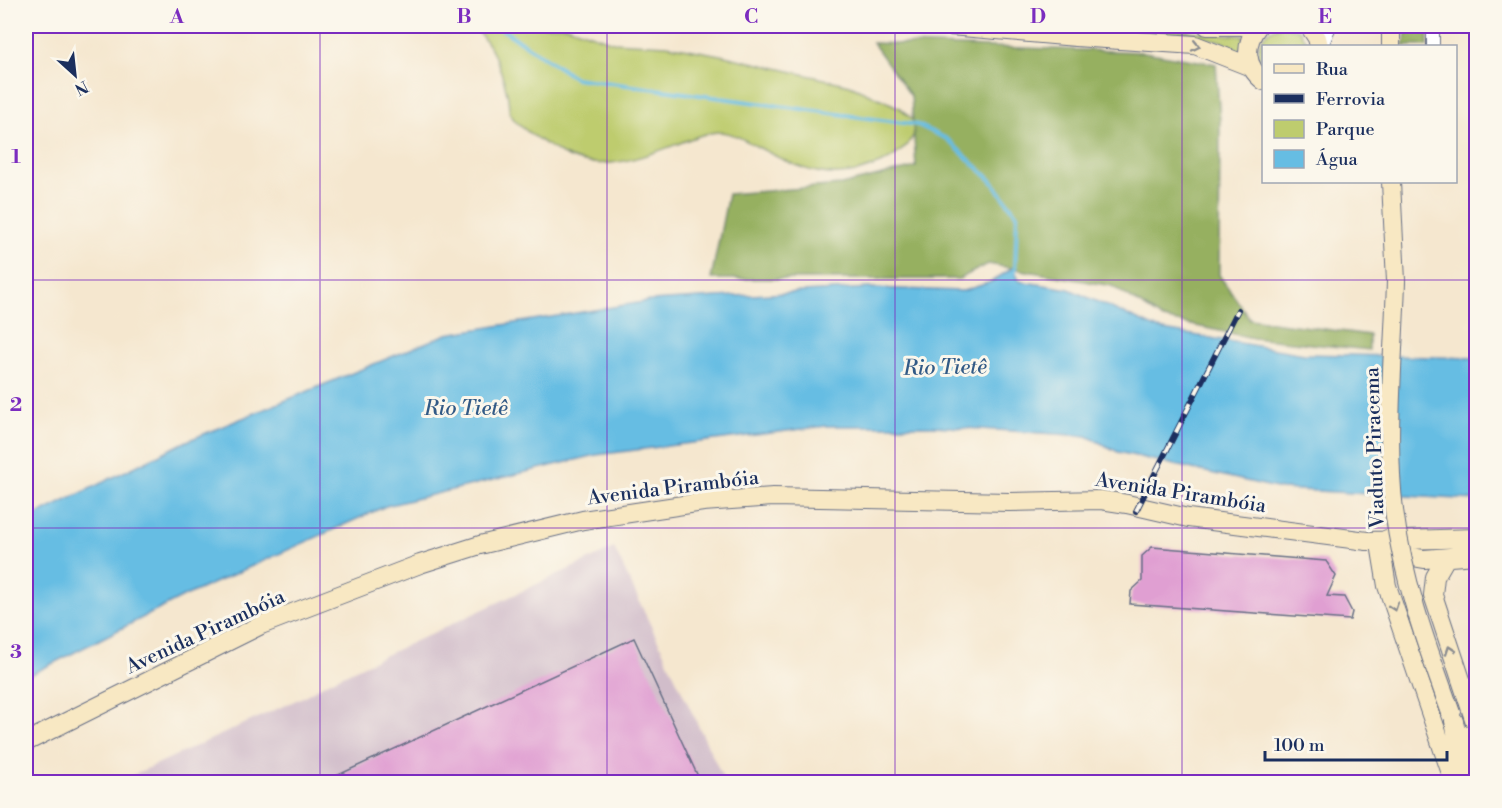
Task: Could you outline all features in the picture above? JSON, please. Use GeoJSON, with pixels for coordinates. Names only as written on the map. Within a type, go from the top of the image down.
{"type":"FeatureCollection","features":[{"type":"Feature","properties":{"kind":"main road"},"geometry":{"type":"LineString","coordinates":[[950,26],[1076,38],[1195,45],[1251,67],[1262,80]]}},
{"type":"Feature","properties":{"kind":"main road"},"geometry":{"type":"LineString","coordinates":[[1207,26],[1246,26]]}},
{"type":"Feature","properties":{"kind":"main road"},"geometry":{"type":"LineString","coordinates":[[1251,67],[1248,45],[1258,26]]}},
{"type":"Feature","properties":{"kind":"main road"},"geometry":{"type":"LineString","coordinates":[[1309,26],[1320,45]]}},
{"type":"Feature","properties":{"kind":"main road"},"geometry":{"type":"LineString","coordinates":[[1391,26],[1391,45]]}},
{"type":"Feature","properties":{"kind":"main road","name":"Viaduto Piracema"},"geometry":{"type":"LineString","coordinates":[[1389,184],[1396,281],[1392,448],[1394,509],[1404,569],[1415,614],[1452,717]]}},
{"type":"Feature","properties":{"kind":"main road","name":"Avenida Pirambóia"},"geometry":{"type":"LineString","coordinates":[[26,742],[261,625],[362,585],[480,545],[583,520],[638,511],[703,502],[773,497],[1009,502],[1090,500],[1127,504],[1188,518],[1378,543],[1476,538]]}},
{"type":"Feature","properties":{"kind":"main road"},"geometry":{"type":"LineString","coordinates":[[1378,543],[1387,586],[1454,783]]}},
{"type":"Feature","properties":{"kind":"main road","name":"Avenida Pirambóia"},"geometry":{"type":"LineString","coordinates":[[1378,543],[1406,557],[1446,558],[1476,555]]}},
{"type":"Feature","properties":{"kind":"main road"},"geometry":{"type":"LineString","coordinates":[[1446,558],[1435,576],[1433,595],[1476,725]]}},
{"type":"Feature","properties":{"kind":"main road"},"geometry":{"type":"LineString","coordinates":[[1452,717],[1476,762]]}},
{"type":"Feature","properties":{"kind":"main road"},"geometry":{"type":"LineString","coordinates":[[1452,717],[1465,783]]}},
{"type":"Feature","properties":{"kind":"street"},"geometry":{"type":"LineString","coordinates":[[1320,45],[1330,26]]}},
{"type":"Feature","properties":{"kind":"street"},"geometry":{"type":"LineString","coordinates":[[1433,26],[1433,45]]}},
{"type":"Feature","properties":{"kind":"shaded area"},"geometry":{"type":"Polygon","coordinates":[[[614,548],[725,782],[118,782],[303,697],[328,682],[614,548]]]}},
{"type":"Feature","properties":{"kind":"green space"},"geometry":{"type":"Polygon","coordinates":[[[472,26],[567,26],[613,42],[667,45],[720,55],[850,85],[900,108],[918,125],[908,143],[894,156],[864,170],[848,173],[833,174],[804,168],[739,137],[719,132],[621,162],[591,163],[576,160],[542,142],[514,120],[510,113],[505,83],[495,56],[472,26]]]}},
{"type":"Feature","properties":{"kind":"green space"},"geometry":{"type":"Polygon","coordinates":[[[1044,26],[1126,26],[1244,36],[1241,51],[1220,41],[1201,37],[1044,26]]]}},
{"type":"Feature","properties":{"kind":"green space"},"geometry":{"type":"Polygon","coordinates":[[[1281,26],[1299,30],[1308,45],[1262,45],[1262,64],[1258,53],[1261,41],[1274,28],[1281,26]]]}},
{"type":"Feature","properties":{"kind":"green space"},"geometry":{"type":"Polygon","coordinates":[[[1407,26],[1428,26],[1428,45],[1404,45],[1407,26]]]}},
{"type":"Feature","properties":{"kind":"green space"},"geometry":{"type":"Polygon","coordinates":[[[873,43],[1144,52],[1216,64],[1220,122],[1219,275],[1250,319],[1369,335],[1369,350],[1253,338],[1163,319],[1112,286],[988,264],[959,279],[711,279],[728,194],[841,185],[916,167],[911,96],[873,43]]]}},
{"type":"Feature","properties":{"kind":"water","name":"Rio Tietê"},"geometry":{"type":"Polygon","coordinates":[[[1014,267],[1019,281],[1069,289],[1158,329],[1304,354],[1476,358],[1476,500],[1281,489],[1118,452],[1087,436],[933,426],[826,426],[596,455],[386,506],[185,596],[26,677],[26,520],[187,441],[447,334],[650,301],[870,288],[963,291],[991,282],[1014,267]]]}},
{"type":"Feature","properties":{"kind":"building"},"geometry":{"type":"Polygon","coordinates":[[[1152,547],[1326,561],[1336,576],[1327,596],[1344,597],[1352,612],[1350,620],[1130,604],[1131,591],[1142,581],[1142,556],[1152,547]]]}},
{"type":"Feature","properties":{"kind":"building"},"geometry":{"type":"Polygon","coordinates":[[[634,638],[701,783],[321,783],[634,638]]]}},
{"type":"Feature","properties":{"kind":"waterway"},"geometry":{"type":"LineString","coordinates":[[497,26],[575,78],[918,125],[947,139],[991,180],[1017,215],[1015,271]]}},
{"type":"Feature","properties":{"kind":"railway"},"geometry":{"type":"LineString","coordinates":[[1136,511],[1238,310]]}}]}
